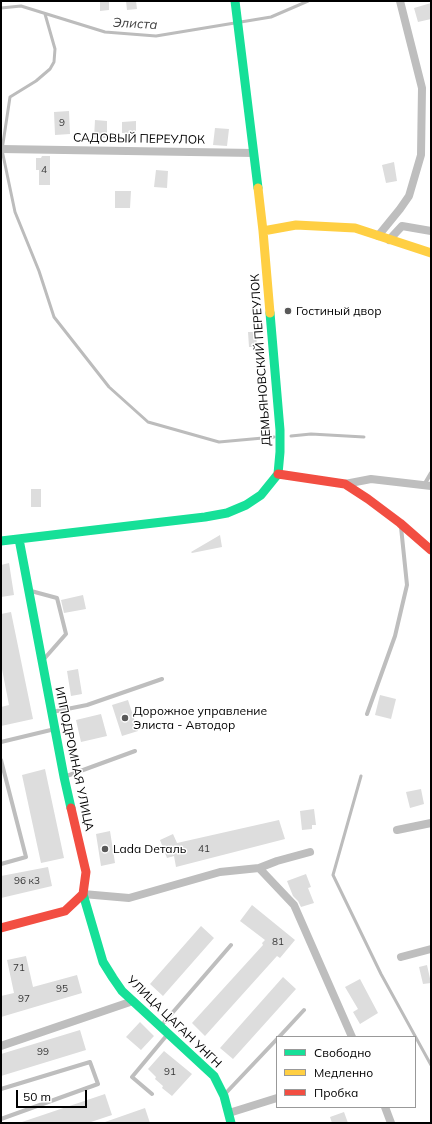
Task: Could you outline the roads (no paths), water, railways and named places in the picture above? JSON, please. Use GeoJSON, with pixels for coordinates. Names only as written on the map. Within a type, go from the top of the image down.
{"type":"FeatureCollection","features":[{"type":"Feature","properties":{"kind":"main road","name":"ДЕМЬЯНОВСКИЙ ПЕРЕУЛОК"},"geometry":{"type":"LineString","coordinates":[[235,1],[263,231],[280,430],[278,474]]}},
{"type":"Feature","properties":{"kind":"main road"},"geometry":{"type":"LineString","coordinates":[[263,231],[296,224],[355,228],[431,253]]}},
{"type":"Feature","properties":{"kind":"main road"},"geometry":{"type":"LineString","coordinates":[[1,541],[205,517],[227,513],[246,505],[261,495],[278,474],[346,484],[400,523],[431,550]]}},
{"type":"Feature","properties":{"kind":"main road","name":"ИППОДРОМНАЯ УЛИЦА"},"geometry":{"type":"LineString","coordinates":[[19,539],[64,777],[86,872],[83,894]]}},
{"type":"Feature","properties":{"kind":"main road"},"geometry":{"type":"LineString","coordinates":[[1,928],[65,911],[83,894]]}},
{"type":"Feature","properties":{"kind":"main road","name":"УЛИЦА ЦАГАН УНГН"},"geometry":{"type":"LineString","coordinates":[[83,894],[103,962],[113,978],[122,991],[214,1076],[224,1096],[232,1123]]}},
{"type":"Feature","properties":{"kind":"street"},"geometry":{"type":"LineString","coordinates":[[378,236],[409,196],[421,155],[422,88],[400,1]]}},
{"type":"Feature","properties":{"kind":"street","name":"САДОВЫЙ ПЕРЕУЛОК"},"geometry":{"type":"LineString","coordinates":[[5,149],[254,153]]}},
{"type":"Feature","properties":{"kind":"street"},"geometry":{"type":"LineString","coordinates":[[389,240],[402,226],[431,231]]}},
{"type":"Feature","properties":{"kind":"street"},"geometry":{"type":"LineString","coordinates":[[346,484],[371,479],[427,486]]}},
{"type":"Feature","properties":{"kind":"street"},"geometry":{"type":"LineString","coordinates":[[397,830],[431,823]]}},
{"type":"Feature","properties":{"kind":"street"},"geometry":{"type":"LineString","coordinates":[[83,894],[129,898],[220,872],[259,868],[277,861],[310,852]]}},
{"type":"Feature","properties":{"kind":"street"},"geometry":{"type":"LineString","coordinates":[[259,868],[294,905],[352,1036]]}},
{"type":"Feature","properties":{"kind":"street"},"geometry":{"type":"LineString","coordinates":[[400,957],[431,949]]}},
{"type":"Feature","properties":{"kind":"street"},"geometry":{"type":"LineString","coordinates":[[1,1046],[133,1001]]}},
{"type":"Feature","properties":{"kind":"street"},"geometry":{"type":"LineString","coordinates":[[229,1113],[276,1098]]}},
{"type":"Feature","properties":{"kind":"street"},"geometry":{"type":"LineString","coordinates":[[385,1108],[391,1123]]}},
{"type":"Feature","properties":{"kind":"lane"},"geometry":{"type":"LineString","coordinates":[[427,486],[431,472]]}},
{"type":"Feature","properties":{"kind":"lane"},"geometry":{"type":"LineString","coordinates":[[367,714],[395,636],[407,585],[400,523]]}},
{"type":"Feature","properties":{"kind":"lane"},"geometry":{"type":"LineString","coordinates":[[29,590],[57,598],[66,634],[42,661]]}},
{"type":"Feature","properties":{"kind":"lane"},"geometry":{"type":"LineString","coordinates":[[52,712],[87,705],[162,678]]}},
{"type":"Feature","properties":{"kind":"lane"},"geometry":{"type":"LineString","coordinates":[[1,742],[55,729]]}},
{"type":"Feature","properties":{"kind":"lane"},"geometry":{"type":"LineString","coordinates":[[64,777],[135,751]]}},
{"type":"Feature","properties":{"kind":"lane"},"geometry":{"type":"LineString","coordinates":[[1,760],[26,857],[1,864]]}},
{"type":"Feature","properties":{"kind":"lane"},"geometry":{"type":"LineString","coordinates":[[161,1026],[230,945]]}},
{"type":"Feature","properties":{"kind":"lane"},"geometry":{"type":"LineString","coordinates":[[280,1036],[304,1010]]}},
{"type":"Feature","properties":{"kind":"lane"},"geometry":{"type":"LineString","coordinates":[[152,1094],[132,1076],[169,1034]]}},
{"type":"Feature","properties":{"kind":"lane"},"geometry":{"type":"LineString","coordinates":[[224,1096],[276,1040]]}},
{"type":"Feature","properties":{"kind":"lane"},"geometry":{"type":"LineString","coordinates":[[1,1090],[90,1062],[98,1084],[1,1119]]}},
{"type":"Feature","properties":{"kind":"waterway","name":"Элиста"},"geometry":{"type":"LineString","coordinates":[[1,8],[21,6],[105,32],[156,36],[271,17],[308,1]]}},
{"type":"Feature","properties":{"kind":"waterway"},"geometry":{"type":"LineString","coordinates":[[45,14],[55,49],[54,62],[50,69],[36,81],[10,97],[2,150],[15,212],[39,271],[54,317],[109,387],[148,422],[219,442],[274,437]]}},
{"type":"Feature","properties":{"kind":"waterway"},"geometry":{"type":"LineString","coordinates":[[291,436],[311,434],[364,437]]}},
{"type":"Feature","properties":{"kind":"waterway"},"geometry":{"type":"LineString","coordinates":[[361,776],[333,875],[381,974],[415,1036]]}},
{"type":"Feature","properties":{"kind":"waterway"},"geometry":{"type":"LineString","coordinates":[[416,1038],[431,1065]]}},
{"type":"Feature","properties":{"kind":"place","name":"Гостиный двор"},"geometry":{"type":"Point","coordinates":[288,311]}},
{"type":"Feature","properties":{"kind":"place","name":"Дорожное управление Элиста - Автодор"},"geometry":{"type":"Point","coordinates":[125,718]}},
{"type":"Feature","properties":{"kind":"place","name":"Lada Dеталь"},"geometry":{"type":"Point","coordinates":[105,849]}}]}
